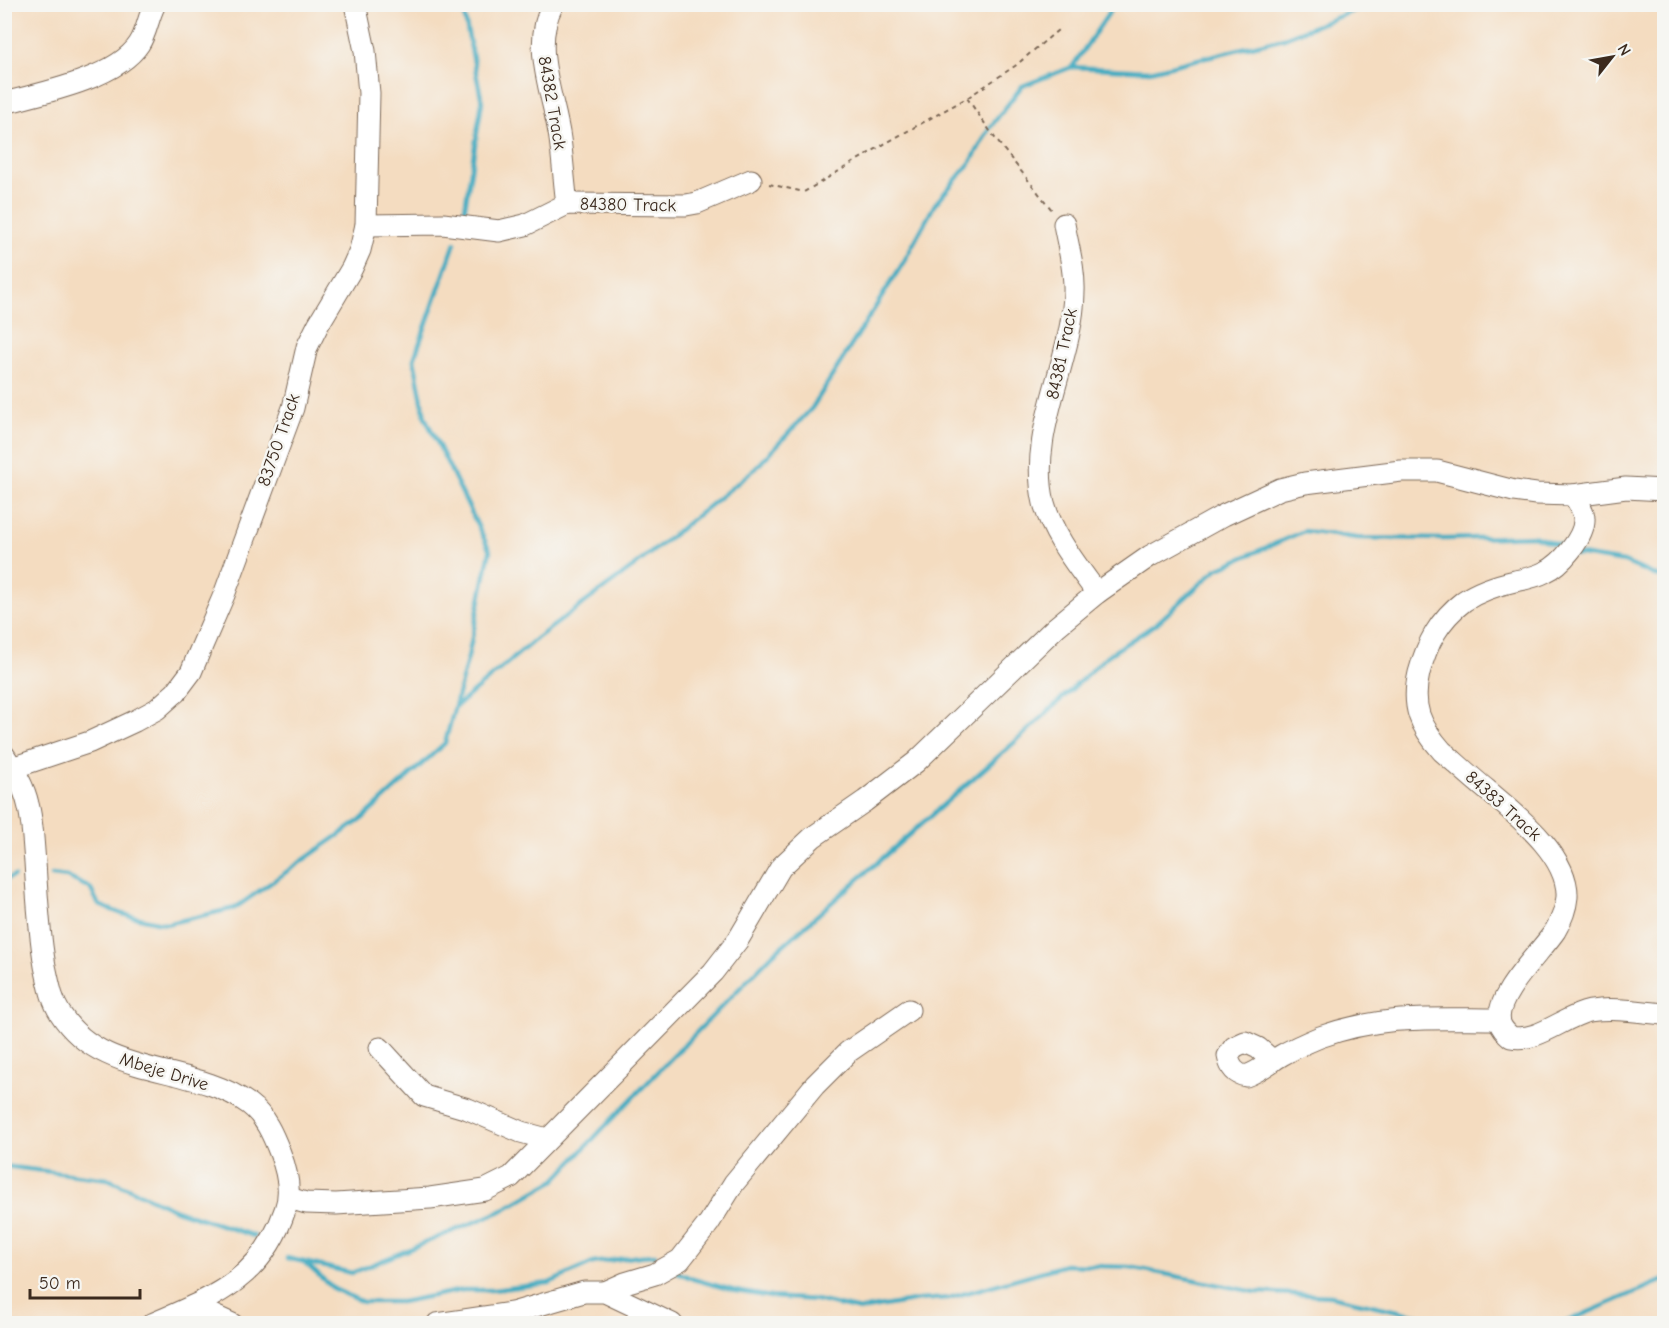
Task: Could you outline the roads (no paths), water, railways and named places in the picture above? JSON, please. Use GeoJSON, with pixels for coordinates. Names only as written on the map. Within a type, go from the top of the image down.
{"type":"FeatureCollection","features":[{"type":"Feature","properties":{"kind":"street"},"geometry":{"type":"LineString","coordinates":[[4,103],[74,83],[118,64],[127,58],[140,42],[155,4]]}},
{"type":"Feature","properties":{"kind":"street","name":"83750 Track"},"geometry":{"type":"LineString","coordinates":[[8,761],[90,742],[135,722],[157,709],[176,692],[190,672],[224,595],[293,408],[307,347],[360,250],[366,225],[369,93],[365,51],[355,4]]}},
{"type":"Feature","properties":{"kind":"street","name":"84382 Track"},"geometry":{"type":"LineString","coordinates":[[553,4],[543,30],[542,47],[560,138],[567,204]]}},
{"type":"Feature","properties":{"kind":"street","name":"84380 Track"},"geometry":{"type":"LineString","coordinates":[[366,225],[443,224],[506,230],[525,225],[567,204],[686,205],[697,203],[751,180]]}},
{"type":"Feature","properties":{"kind":"street","name":"84381 Track"},"geometry":{"type":"LineString","coordinates":[[1064,224],[1070,252],[1074,291],[1071,322],[1040,467],[1044,502],[1055,532],[1097,593]]}},
{"type":"Feature","properties":{"kind":"street"},"geometry":{"type":"LineString","coordinates":[[202,1314],[223,1291],[249,1270],[271,1242],[290,1198],[306,1203],[336,1204],[430,1198],[485,1190],[511,1177],[713,972],[738,940],[781,867],[813,837],[916,762],[1056,627],[1097,593],[1150,556],[1224,515],[1280,489],[1305,483],[1401,471],[1437,471],[1536,494],[1573,495],[1626,488],[1665,490]]}},
{"type":"Feature","properties":{"kind":"street","name":"84383 Track"},"geometry":{"type":"LineString","coordinates":[[1499,1020],[1503,1002],[1556,929],[1564,914],[1567,896],[1565,881],[1546,845],[1530,827],[1431,739],[1421,723],[1416,706],[1415,690],[1430,640],[1443,621],[1479,592],[1545,573],[1555,566],[1574,545],[1583,529],[1585,518],[1582,508],[1573,495]]}},
{"type":"Feature","properties":{"kind":"street","name":"Mbeje Drive"},"geometry":{"type":"LineString","coordinates":[[8,761],[28,803],[33,834],[39,934],[51,993],[60,1013],[75,1032],[90,1045],[134,1064],[211,1086],[249,1104],[264,1119],[274,1139],[281,1157],[290,1198]]}},
{"type":"Feature","properties":{"kind":"street"},"geometry":{"type":"LineString","coordinates":[[436,1323],[512,1313],[584,1292],[605,1292],[655,1274],[680,1260],[702,1232],[734,1183],[815,1085],[848,1052],[909,1010]]}},
{"type":"Feature","properties":{"kind":"street"},"geometry":{"type":"LineString","coordinates":[[1273,1061],[1319,1037],[1371,1023],[1404,1018],[1499,1020],[1505,1032],[1516,1038],[1539,1032],[1588,1011],[1665,1014]]}},
{"type":"Feature","properties":{"kind":"street"},"geometry":{"type":"LineString","coordinates":[[380,1048],[424,1096],[468,1109],[521,1132],[547,1139]]}},
{"type":"Feature","properties":{"kind":"street"},"geometry":{"type":"LineString","coordinates":[[605,1292],[672,1323]]}},
{"type":"Feature","properties":{"kind":"street"},"geometry":{"type":"LineString","coordinates":[[152,1323],[202,1314],[232,1323]]}},
{"type":"Feature","properties":{"kind":"waterway"},"geometry":{"type":"LineString","coordinates":[[462,4],[482,102],[463,220]]}},
{"type":"Feature","properties":{"kind":"waterway"},"geometry":{"type":"LineString","coordinates":[[1072,67],[1115,4]]}},
{"type":"Feature","properties":{"kind":"waterway"},"geometry":{"type":"LineString","coordinates":[[454,708],[537,638],[633,567],[755,469],[812,408],[903,263],[935,204],[971,162],[989,129],[1022,86],[1072,67],[1150,71],[1284,38],[1371,4]]}},
{"type":"Feature","properties":{"kind":"waterway"},"geometry":{"type":"LineString","coordinates":[[52,875],[67,877],[90,888],[99,905],[122,914],[166,924],[235,908],[362,819],[445,743],[468,657],[490,551],[425,417],[414,359],[455,243]]}},
{"type":"Feature","properties":{"kind":"waterway"},"geometry":{"type":"LineString","coordinates":[[287,1258],[352,1273],[499,1212],[555,1180],[773,954],[1024,734],[1107,656],[1156,624],[1217,569],[1304,531],[1357,538],[1446,539],[1533,536],[1562,546]]}},
{"type":"Feature","properties":{"kind":"waterway"},"geometry":{"type":"LineString","coordinates":[[1575,554],[1624,562],[1664,579]]}},
{"type":"Feature","properties":{"kind":"waterway"},"geometry":{"type":"LineString","coordinates":[[4,880],[14,876]]}},
{"type":"Feature","properties":{"kind":"waterway"},"geometry":{"type":"LineString","coordinates":[[4,1166],[108,1179],[176,1210],[254,1236]]}},
{"type":"Feature","properties":{"kind":"waterway"},"geometry":{"type":"LineString","coordinates":[[305,1263],[334,1289],[363,1302],[401,1302],[463,1290],[493,1290],[549,1283],[593,1263],[655,1255]]}},
{"type":"Feature","properties":{"kind":"waterway"},"geometry":{"type":"LineString","coordinates":[[675,1271],[693,1279],[736,1291],[771,1297],[816,1300],[860,1310],[919,1300],[949,1298],[1065,1265],[1130,1267],[1255,1292],[1331,1296],[1434,1319],[1563,1323],[1664,1280]]}}]}
